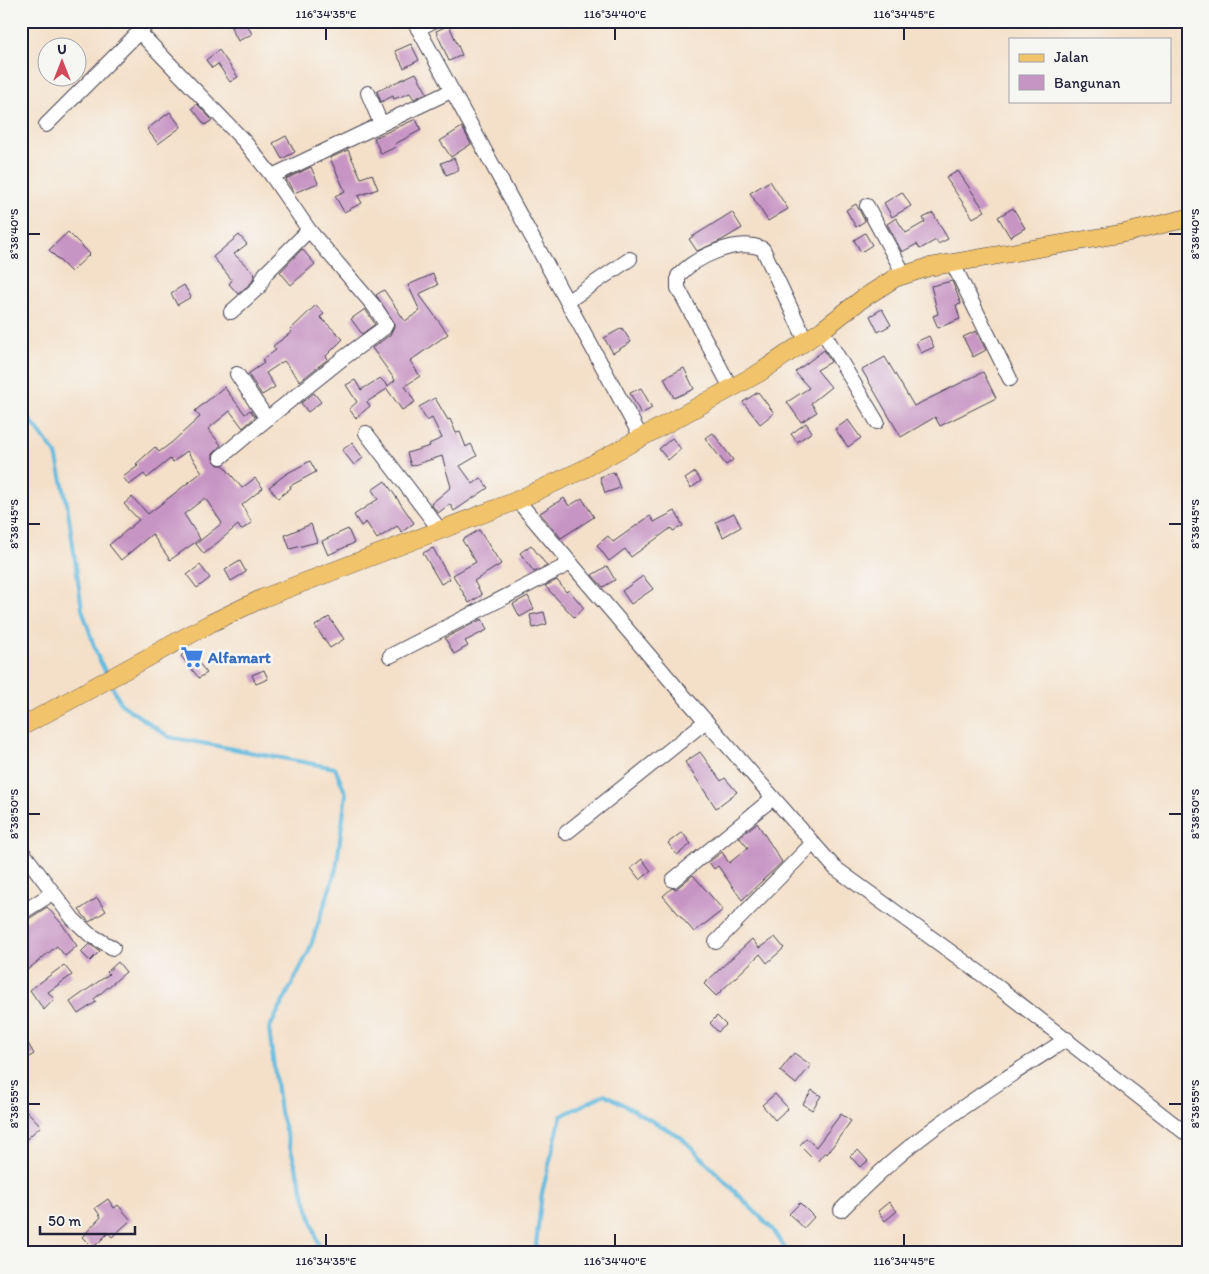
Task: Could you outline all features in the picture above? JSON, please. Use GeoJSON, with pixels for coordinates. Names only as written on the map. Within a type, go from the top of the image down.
{"type":"FeatureCollection","features":[{"type":"Feature","properties":{"kind":"main road"},"geometry":{"type":"LineString","coordinates":[[21,727],[54,711],[159,651],[263,598],[517,500],[582,470],[759,373],[822,330],[866,296],[904,274],[1125,233],[1188,218]]}},
{"type":"Feature","properties":{"kind":"street"},"geometry":{"type":"LineString","coordinates":[[46,125],[150,21]]}},
{"type":"Feature","properties":{"kind":"street"},"geometry":{"type":"LineString","coordinates":[[434,21],[416,25],[641,437]]}},
{"type":"Feature","properties":{"kind":"street"},"geometry":{"type":"LineString","coordinates":[[140,33],[181,78],[227,122],[272,176],[309,230],[374,306],[386,326],[221,457]]}},
{"type":"Feature","properties":{"kind":"street"},"geometry":{"type":"LineString","coordinates":[[272,176],[452,91]]}},
{"type":"Feature","properties":{"kind":"street"},"geometry":{"type":"LineString","coordinates":[[368,93],[381,124]]}},
{"type":"Feature","properties":{"kind":"street"},"geometry":{"type":"LineString","coordinates":[[867,206],[904,274]]}},
{"type":"Feature","properties":{"kind":"street"},"geometry":{"type":"LineString","coordinates":[[231,312],[259,287],[265,274],[309,230]]}},
{"type":"Feature","properties":{"kind":"street"},"geometry":{"type":"LineString","coordinates":[[731,388],[678,288],[678,276],[688,266],[731,246],[748,244],[763,248],[806,341]]}},
{"type":"Feature","properties":{"kind":"street"},"geometry":{"type":"LineString","coordinates":[[568,301],[630,259]]}},
{"type":"Feature","properties":{"kind":"street"},"geometry":{"type":"LineString","coordinates":[[953,264],[1010,378]]}},
{"type":"Feature","properties":{"kind":"street"},"geometry":{"type":"LineString","coordinates":[[822,330],[877,422]]}},
{"type":"Feature","properties":{"kind":"street"},"geometry":{"type":"LineString","coordinates":[[237,374],[267,420]]}},
{"type":"Feature","properties":{"kind":"street"},"geometry":{"type":"LineString","coordinates":[[366,433],[440,530]]}},
{"type":"Feature","properties":{"kind":"street"},"geometry":{"type":"LineString","coordinates":[[517,500],[835,868],[1067,1039],[1188,1135]]}},
{"type":"Feature","properties":{"kind":"street"},"geometry":{"type":"LineString","coordinates":[[390,656],[571,563]]}},
{"type":"Feature","properties":{"kind":"street"},"geometry":{"type":"LineString","coordinates":[[566,833],[706,721]]}},
{"type":"Feature","properties":{"kind":"street"},"geometry":{"type":"LineString","coordinates":[[672,880],[773,798]]}},
{"type":"Feature","properties":{"kind":"street"},"geometry":{"type":"LineString","coordinates":[[716,942],[813,843]]}},
{"type":"Feature","properties":{"kind":"street"},"geometry":{"type":"LineString","coordinates":[[21,850],[73,919],[89,934],[113,948]]}},
{"type":"Feature","properties":{"kind":"street"},"geometry":{"type":"LineString","coordinates":[[21,912],[44,898],[51,891]]}},
{"type":"Feature","properties":{"kind":"street"},"geometry":{"type":"LineString","coordinates":[[841,1210],[884,1169],[914,1144],[972,1101],[1067,1039]]}},
{"type":"Feature","properties":{"kind":"building"},"geometry":{"type":"Polygon","coordinates":[[[231,21],[245,21],[252,34],[238,41],[231,27],[234,26],[231,21]]]}},
{"type":"Feature","properties":{"kind":"building"},"geometry":{"type":"Polygon","coordinates":[[[449,25],[462,55],[449,61],[436,31],[449,25]]]}},
{"type":"Feature","properties":{"kind":"building"},"geometry":{"type":"Polygon","coordinates":[[[411,44],[419,60],[404,68],[395,51],[411,44]]]}},
{"type":"Feature","properties":{"kind":"building"},"geometry":{"type":"Polygon","coordinates":[[[219,50],[238,77],[230,82],[218,64],[212,68],[206,60],[219,50]]]}},
{"type":"Feature","properties":{"kind":"building"},"geometry":{"type":"Polygon","coordinates":[[[416,73],[427,93],[414,99],[410,93],[394,99],[393,96],[381,102],[377,91],[416,73]]]}},
{"type":"Feature","properties":{"kind":"building"},"geometry":{"type":"Polygon","coordinates":[[[197,104],[212,120],[205,125],[192,108],[197,104]]]}},
{"type":"Feature","properties":{"kind":"building"},"geometry":{"type":"Polygon","coordinates":[[[170,112],[181,127],[158,144],[147,129],[170,112]]]}},
{"type":"Feature","properties":{"kind":"building"},"geometry":{"type":"Polygon","coordinates":[[[416,119],[421,130],[395,144],[396,147],[381,154],[374,138],[416,119]]]}},
{"type":"Feature","properties":{"kind":"building"},"geometry":{"type":"Polygon","coordinates":[[[462,127],[471,144],[451,157],[440,141],[462,127]]]}},
{"type":"Feature","properties":{"kind":"building"},"geometry":{"type":"Polygon","coordinates":[[[286,136],[295,152],[282,159],[273,143],[286,136]]]}},
{"type":"Feature","properties":{"kind":"building"},"geometry":{"type":"Polygon","coordinates":[[[348,150],[361,178],[372,174],[378,189],[358,196],[362,203],[344,212],[335,196],[345,191],[330,158],[348,150]]]}},
{"type":"Feature","properties":{"kind":"building"},"geometry":{"type":"Polygon","coordinates":[[[454,158],[459,170],[446,175],[441,163],[454,158]]]}},
{"type":"Feature","properties":{"kind":"building"},"geometry":{"type":"Polygon","coordinates":[[[311,167],[318,183],[294,193],[286,179],[311,167]]]}},
{"type":"Feature","properties":{"kind":"building"},"geometry":{"type":"Polygon","coordinates":[[[958,171],[985,211],[973,218],[946,178],[958,171]]]}},
{"type":"Feature","properties":{"kind":"building"},"geometry":{"type":"Polygon","coordinates":[[[770,181],[788,209],[768,221],[750,193],[770,181]]]}},
{"type":"Feature","properties":{"kind":"building"},"geometry":{"type":"Polygon","coordinates":[[[902,192],[911,206],[892,217],[884,203],[902,192]]]}},
{"type":"Feature","properties":{"kind":"building"},"geometry":{"type":"Polygon","coordinates":[[[856,204],[865,221],[856,227],[846,210],[856,204]]]}},
{"type":"Feature","properties":{"kind":"building"},"geometry":{"type":"Polygon","coordinates":[[[1013,208],[1025,228],[1010,237],[998,217],[1013,208]]]}},
{"type":"Feature","properties":{"kind":"building"},"geometry":{"type":"Polygon","coordinates":[[[732,212],[742,228],[722,240],[697,251],[689,239],[732,212]]]}},
{"type":"Feature","properties":{"kind":"building"},"geometry":{"type":"Polygon","coordinates":[[[933,213],[948,239],[938,244],[936,240],[920,249],[917,244],[902,252],[887,224],[896,218],[906,233],[925,222],[923,218],[933,213]]]}},
{"type":"Feature","properties":{"kind":"building"},"geometry":{"type":"Polygon","coordinates":[[[68,232],[90,254],[71,272],[49,250],[68,232]]]}},
{"type":"Feature","properties":{"kind":"building"},"geometry":{"type":"Polygon","coordinates":[[[865,233],[872,245],[861,252],[854,240],[865,233]]]}},
{"type":"Feature","properties":{"kind":"building"},"geometry":{"type":"Polygon","coordinates":[[[239,235],[247,244],[234,254],[255,274],[252,282],[238,294],[229,284],[232,280],[213,257],[239,235]]]}},
{"type":"Feature","properties":{"kind":"building"},"geometry":{"type":"Polygon","coordinates":[[[302,249],[315,264],[291,285],[280,272],[302,249]]]}},
{"type":"Feature","properties":{"kind":"building"},"geometry":{"type":"Polygon","coordinates":[[[433,274],[438,285],[419,294],[448,334],[410,361],[420,376],[405,386],[415,402],[402,410],[387,389],[367,402],[370,406],[356,418],[349,409],[357,402],[346,385],[355,380],[361,390],[380,378],[388,386],[395,380],[372,348],[390,335],[395,324],[376,295],[384,290],[405,321],[420,311],[408,285],[433,274]]]}},
{"type":"Feature","properties":{"kind":"building"},"geometry":{"type":"Polygon","coordinates":[[[952,281],[961,304],[956,305],[960,319],[938,328],[933,316],[938,314],[931,286],[952,281]]]}},
{"type":"Feature","properties":{"kind":"building"},"geometry":{"type":"Polygon","coordinates":[[[184,285],[191,297],[177,305],[171,293],[184,285]]]}},
{"type":"Feature","properties":{"kind":"building"},"geometry":{"type":"Polygon","coordinates":[[[316,305],[324,314],[320,317],[343,339],[326,356],[328,359],[300,381],[284,361],[266,373],[275,387],[262,395],[248,374],[264,363],[262,360],[276,350],[273,346],[292,332],[290,330],[316,305]]]}},
{"type":"Feature","properties":{"kind":"building"},"geometry":{"type":"Polygon","coordinates":[[[365,309],[375,324],[362,334],[351,319],[365,309]]]}},
{"type":"Feature","properties":{"kind":"building"},"geometry":{"type":"Polygon","coordinates":[[[882,309],[891,325],[878,332],[870,316],[882,309]]]}},
{"type":"Feature","properties":{"kind":"building"},"geometry":{"type":"Polygon","coordinates":[[[622,328],[631,342],[613,353],[604,338],[622,328]]]}},
{"type":"Feature","properties":{"kind":"building"},"geometry":{"type":"Polygon","coordinates":[[[976,331],[986,350],[973,357],[963,337],[976,331]]]}},
{"type":"Feature","properties":{"kind":"building"},"geometry":{"type":"Polygon","coordinates":[[[929,336],[934,347],[921,353],[916,342],[929,336]]]}},
{"type":"Feature","properties":{"kind":"building"},"geometry":{"type":"Polygon","coordinates":[[[824,350],[831,362],[817,370],[831,387],[811,403],[817,412],[801,422],[787,402],[809,388],[795,372],[824,350]]]}},
{"type":"Feature","properties":{"kind":"building"},"geometry":{"type":"Polygon","coordinates":[[[885,357],[914,406],[983,372],[996,398],[940,426],[935,417],[901,437],[862,370],[885,357]]]}},
{"type":"Feature","properties":{"kind":"building"},"geometry":{"type":"Polygon","coordinates":[[[684,368],[694,389],[674,398],[664,378],[684,368]]]}},
{"type":"Feature","properties":{"kind":"building"},"geometry":{"type":"Polygon","coordinates":[[[224,387],[245,414],[250,410],[255,417],[243,428],[230,411],[208,429],[221,445],[213,454],[213,459],[218,465],[223,465],[242,488],[255,478],[263,488],[242,505],[252,523],[241,530],[238,525],[204,554],[196,544],[222,523],[205,498],[184,514],[200,539],[170,560],[152,534],[121,560],[109,545],[139,520],[124,504],[132,497],[148,514],[202,472],[187,451],[173,462],[170,459],[147,478],[144,474],[129,485],[123,477],[138,466],[136,464],[155,447],[159,452],[171,443],[200,417],[195,411],[224,387]]]}},
{"type":"Feature","properties":{"kind":"building"},"geometry":{"type":"Polygon","coordinates":[[[641,388],[652,408],[641,414],[630,393],[641,388]]]}},
{"type":"Feature","properties":{"kind":"building"},"geometry":{"type":"Polygon","coordinates":[[[758,392],[774,413],[760,424],[743,402],[758,392]]]}},
{"type":"Feature","properties":{"kind":"building"},"geometry":{"type":"Polygon","coordinates":[[[314,393],[321,402],[308,412],[301,403],[314,393]]]}},
{"type":"Feature","properties":{"kind":"building"},"geometry":{"type":"Polygon","coordinates":[[[435,398],[448,420],[450,419],[456,433],[460,432],[466,447],[471,444],[477,456],[460,466],[473,484],[481,478],[488,488],[454,511],[450,504],[438,513],[431,504],[451,487],[442,456],[411,466],[407,453],[430,446],[429,444],[442,438],[432,418],[427,421],[419,407],[435,398]]]}},
{"type":"Feature","properties":{"kind":"building"},"geometry":{"type":"Polygon","coordinates":[[[848,420],[861,438],[848,447],[835,429],[848,420]]]}},
{"type":"Feature","properties":{"kind":"building"},"geometry":{"type":"Polygon","coordinates":[[[806,423],[812,432],[797,442],[791,434],[806,423]]]}},
{"type":"Feature","properties":{"kind":"building"},"geometry":{"type":"Polygon","coordinates":[[[713,433],[733,460],[726,465],[705,438],[713,433]]]}},
{"type":"Feature","properties":{"kind":"building"},"geometry":{"type":"Polygon","coordinates":[[[672,438],[681,449],[668,460],[659,449],[672,438]]]}},
{"type":"Feature","properties":{"kind":"building"},"geometry":{"type":"Polygon","coordinates":[[[352,443],[363,458],[354,465],[342,450],[352,443]]]}},
{"type":"Feature","properties":{"kind":"building"},"geometry":{"type":"Polygon","coordinates":[[[310,461],[316,472],[290,486],[291,488],[278,498],[269,487],[286,474],[310,461]]]}},
{"type":"Feature","properties":{"kind":"building"},"geometry":{"type":"Polygon","coordinates":[[[614,472],[620,488],[605,493],[600,477],[614,472]]]}},
{"type":"Feature","properties":{"kind":"building"},"geometry":{"type":"Polygon","coordinates":[[[695,472],[701,481],[691,488],[685,479],[695,472]]]}},
{"type":"Feature","properties":{"kind":"building"},"geometry":{"type":"Polygon","coordinates":[[[385,481],[414,523],[402,532],[397,526],[377,539],[366,522],[361,526],[354,515],[378,499],[372,490],[385,481]]]}},
{"type":"Feature","properties":{"kind":"building"},"geometry":{"type":"Polygon","coordinates":[[[564,498],[569,506],[582,498],[594,517],[561,538],[540,513],[564,498]]]}},
{"type":"Feature","properties":{"kind":"building"},"geometry":{"type":"Polygon","coordinates":[[[675,511],[683,526],[673,531],[671,528],[631,557],[625,549],[609,561],[597,545],[608,536],[613,542],[650,516],[654,522],[675,511]]]}},
{"type":"Feature","properties":{"kind":"building"},"geometry":{"type":"Polygon","coordinates":[[[734,513],[741,527],[723,537],[716,522],[734,513]]]}},
{"type":"Feature","properties":{"kind":"building"},"geometry":{"type":"Polygon","coordinates":[[[311,524],[317,542],[290,549],[285,535],[311,524]]]}},
{"type":"Feature","properties":{"kind":"building"},"geometry":{"type":"Polygon","coordinates":[[[348,529],[354,543],[328,555],[322,541],[348,529]]]}},
{"type":"Feature","properties":{"kind":"building"},"geometry":{"type":"Polygon","coordinates":[[[479,530],[501,564],[474,581],[482,595],[469,603],[453,575],[476,562],[462,540],[479,530]]]}},
{"type":"Feature","properties":{"kind":"building"},"geometry":{"type":"Polygon","coordinates":[[[531,545],[547,566],[534,572],[520,553],[531,545]]]}},
{"type":"Feature","properties":{"kind":"building"},"geometry":{"type":"Polygon","coordinates":[[[433,548],[450,579],[441,584],[423,553],[433,548]]]}},
{"type":"Feature","properties":{"kind":"building"},"geometry":{"type":"Polygon","coordinates":[[[240,561],[246,572],[231,581],[225,570],[240,561]]]}},
{"type":"Feature","properties":{"kind":"building"},"geometry":{"type":"Polygon","coordinates":[[[200,565],[210,578],[197,588],[187,575],[200,565]]]}},
{"type":"Feature","properties":{"kind":"building"},"geometry":{"type":"Polygon","coordinates":[[[607,566],[615,580],[603,587],[592,575],[607,566]]]}},
{"type":"Feature","properties":{"kind":"building"},"geometry":{"type":"Polygon","coordinates":[[[643,576],[653,589],[631,604],[622,591],[643,576]]]}},
{"type":"Feature","properties":{"kind":"building"},"geometry":{"type":"Polygon","coordinates":[[[557,580],[566,592],[569,590],[584,608],[574,617],[545,586],[557,580]]]}},
{"type":"Feature","properties":{"kind":"building"},"geometry":{"type":"Polygon","coordinates":[[[528,596],[534,609],[520,617],[513,604],[528,596]]]}},
{"type":"Feature","properties":{"kind":"building"},"geometry":{"type":"Polygon","coordinates":[[[544,612],[547,624],[533,628],[530,615],[544,612]]]}},
{"type":"Feature","properties":{"kind":"building"},"geometry":{"type":"Polygon","coordinates":[[[329,617],[344,639],[330,648],[315,626],[329,617]]]}},
{"type":"Feature","properties":{"kind":"building"},"geometry":{"type":"Polygon","coordinates":[[[482,619],[487,630],[465,641],[468,646],[454,654],[445,638],[482,619]]]}},
{"type":"Feature","properties":{"kind":"building"},"geometry":{"type":"Polygon","coordinates":[[[188,650],[207,673],[199,678],[181,656],[188,650]]]}},
{"type":"Feature","properties":{"kind":"building"},"geometry":{"type":"Polygon","coordinates":[[[264,670],[268,679],[256,684],[252,675],[264,670]]]}},
{"type":"Feature","properties":{"kind":"building"},"geometry":{"type":"Polygon","coordinates":[[[700,752],[721,781],[725,778],[737,792],[716,808],[685,762],[700,752]]]}},
{"type":"Feature","properties":{"kind":"building"},"geometry":{"type":"Polygon","coordinates":[[[757,823],[782,862],[742,900],[718,866],[714,869],[709,862],[722,852],[729,863],[748,848],[739,837],[757,823]]]}},
{"type":"Feature","properties":{"kind":"building"},"geometry":{"type":"Polygon","coordinates":[[[682,832],[691,844],[677,855],[668,843],[682,832]]]}},
{"type":"Feature","properties":{"kind":"building"},"geometry":{"type":"Polygon","coordinates":[[[642,859],[651,871],[640,880],[631,868],[642,859]]]}},
{"type":"Feature","properties":{"kind":"building"},"geometry":{"type":"Polygon","coordinates":[[[693,875],[723,910],[694,932],[663,896],[672,888],[676,889],[693,875]]]}},
{"type":"Feature","properties":{"kind":"building"},"geometry":{"type":"Polygon","coordinates":[[[97,898],[106,911],[89,922],[79,910],[97,898]]]}},
{"type":"Feature","properties":{"kind":"building"},"geometry":{"type":"Polygon","coordinates":[[[47,907],[62,924],[77,946],[65,956],[57,946],[21,975],[21,924],[47,907]]]}},
{"type":"Feature","properties":{"kind":"building"},"geometry":{"type":"Polygon","coordinates":[[[775,937],[784,948],[767,963],[760,954],[716,996],[704,984],[752,939],[759,948],[775,937]]]}},
{"type":"Feature","properties":{"kind":"building"},"geometry":{"type":"Polygon","coordinates":[[[89,944],[100,951],[90,961],[81,952],[89,944]]]}},
{"type":"Feature","properties":{"kind":"building"},"geometry":{"type":"Polygon","coordinates":[[[118,962],[126,972],[94,999],[96,1002],[78,1014],[70,1002],[109,974],[107,972],[118,962]]]}},
{"type":"Feature","properties":{"kind":"building"},"geometry":{"type":"Polygon","coordinates":[[[64,965],[72,975],[48,992],[54,999],[44,1010],[30,990],[64,965]]]}},
{"type":"Feature","properties":{"kind":"building"},"geometry":{"type":"Polygon","coordinates":[[[717,1016],[726,1025],[718,1032],[710,1023],[717,1016]]]}},
{"type":"Feature","properties":{"kind":"building"},"geometry":{"type":"Polygon","coordinates":[[[21,1031],[34,1054],[21,1062],[21,1031]]]}},
{"type":"Feature","properties":{"kind":"building"},"geometry":{"type":"Polygon","coordinates":[[[794,1053],[811,1065],[796,1084],[780,1071],[794,1053]]]}},
{"type":"Feature","properties":{"kind":"building"},"geometry":{"type":"Polygon","coordinates":[[[812,1090],[821,1096],[812,1110],[803,1104],[812,1090]]]}},
{"type":"Feature","properties":{"kind":"building"},"geometry":{"type":"Polygon","coordinates":[[[775,1094],[788,1108],[775,1120],[762,1105],[775,1094]]]}},
{"type":"Feature","properties":{"kind":"building"},"geometry":{"type":"Polygon","coordinates":[[[27,1111],[41,1126],[21,1144],[21,1117],[27,1111]]]}},
{"type":"Feature","properties":{"kind":"building"},"geometry":{"type":"Polygon","coordinates":[[[841,1114],[851,1121],[827,1154],[825,1152],[817,1162],[800,1145],[806,1138],[816,1147],[841,1114]]]}},
{"type":"Feature","properties":{"kind":"building"},"geometry":{"type":"Polygon","coordinates":[[[858,1150],[868,1161],[860,1167],[850,1156],[858,1150]]]}},
{"type":"Feature","properties":{"kind":"building"},"geometry":{"type":"Polygon","coordinates":[[[108,1199],[114,1208],[118,1205],[131,1220],[112,1237],[108,1233],[93,1248],[82,1237],[101,1217],[95,1208],[108,1199]]]}},
{"type":"Feature","properties":{"kind":"building"},"geometry":{"type":"Polygon","coordinates":[[[889,1202],[897,1211],[885,1221],[878,1211],[889,1202]]]}},
{"type":"Feature","properties":{"kind":"building"},"geometry":{"type":"Polygon","coordinates":[[[800,1203],[814,1217],[804,1228],[789,1214],[800,1203]]]}},
{"type":"Feature","properties":{"kind":"waterway"},"geometry":{"type":"LineString","coordinates":[[21,408],[56,454],[67,503],[82,609],[97,655],[107,675]]}},
{"type":"Feature","properties":{"kind":"waterway"},"geometry":{"type":"LineString","coordinates":[[111,684],[121,704],[169,737],[335,768],[346,794],[336,870],[309,951],[269,1029],[280,1112],[321,1253]]}},
{"type":"Feature","properties":{"kind":"waterway"},"geometry":{"type":"LineString","coordinates":[[535,1253],[542,1193],[561,1116],[605,1094],[682,1138],[773,1230],[788,1253]]}},
{"type":"Feature","properties":{"kind":"place","name":"Alfamart"},"geometry":{"type":"Point","coordinates":[192,657]}}]}
